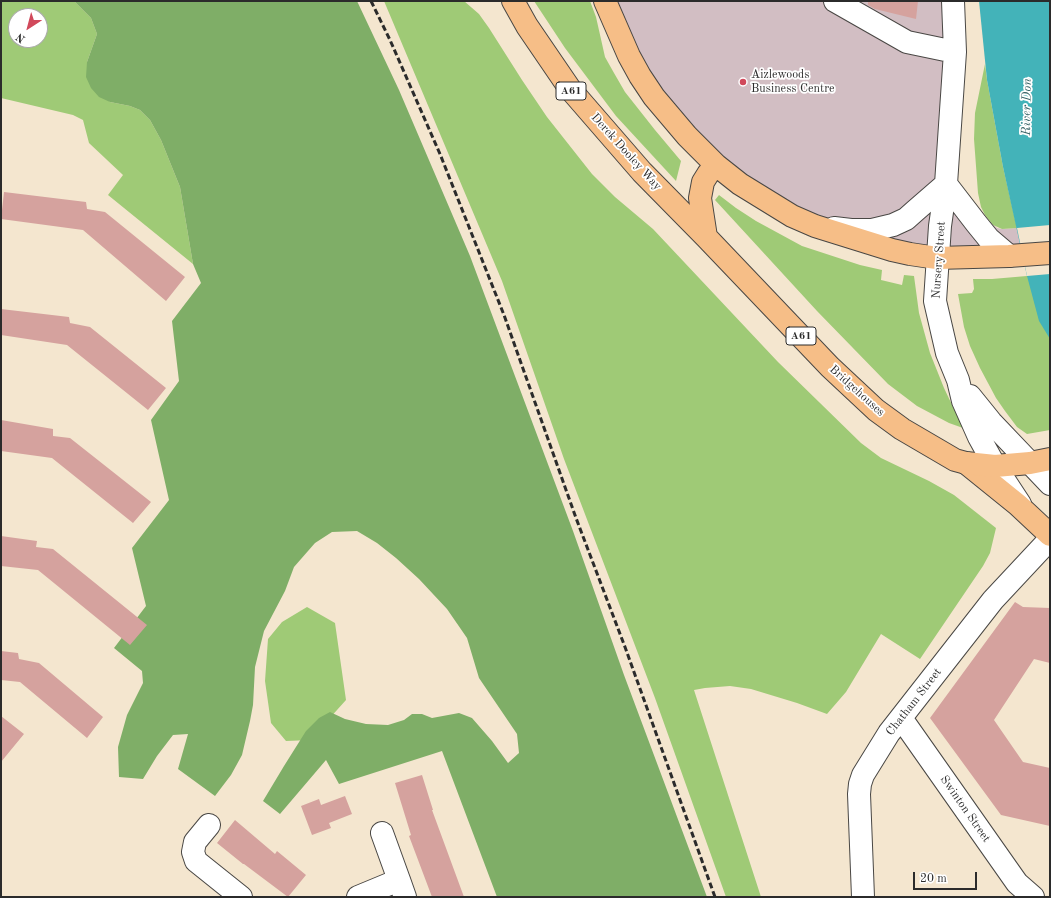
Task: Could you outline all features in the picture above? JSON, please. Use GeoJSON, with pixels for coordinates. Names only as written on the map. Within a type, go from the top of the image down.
{"type":"FeatureCollection","features":[{"type":"Feature","properties":{"kind":"main road","name":"Derek Dooley Way"},"geometry":{"type":"LineString","coordinates":[[514,1],[527,26],[570,89],[642,172],[706,237]]}},
{"type":"Feature","properties":{"kind":"main road"},"geometry":{"type":"LineString","coordinates":[[605,1],[640,76],[654,97],[673,120],[716,165],[740,184],[792,216],[815,226],[892,250],[937,258],[1050,253]]}},
{"type":"Feature","properties":{"kind":"main road"},"geometry":{"type":"LineString","coordinates":[[706,237],[700,198],[703,182],[716,165]]}},
{"type":"Feature","properties":{"kind":"main road","name":"Bridgehouses"},"geometry":{"type":"LineString","coordinates":[[706,237],[830,367],[876,410],[902,429],[955,460],[966,463],[995,466],[1040,461]]}},
{"type":"Feature","properties":{"kind":"main road"},"geometry":{"type":"LineString","coordinates":[[966,463],[1024,510],[1050,535]]}},
{"type":"Feature","properties":{"kind":"street"},"geometry":{"type":"LineString","coordinates":[[835,1],[907,42],[955,52]]}},
{"type":"Feature","properties":{"kind":"street","name":"Nursery Street"},"geometry":{"type":"LineString","coordinates":[[954,1],[955,52],[946,184],[937,258],[935,301],[947,353],[958,380]]}},
{"type":"Feature","properties":{"kind":"street"},"geometry":{"type":"LineString","coordinates":[[815,226],[851,230],[872,230],[893,225],[911,215],[946,184],[989,239],[1016,255]]}},
{"type":"Feature","properties":{"kind":"street"},"geometry":{"type":"LineString","coordinates":[[958,380],[991,422],[1040,461],[1050,484]]}},
{"type":"Feature","properties":{"kind":"street"},"geometry":{"type":"LineString","coordinates":[[958,380],[963,401],[979,437],[995,466],[1024,510]]}},
{"type":"Feature","properties":{"kind":"street","name":"Chatham Street"},"geometry":{"type":"LineString","coordinates":[[863,897],[859,808],[860,784],[868,764],[889,733],[993,600],[1050,539]]}},
{"type":"Feature","properties":{"kind":"street","name":"Swinton Street"},"geometry":{"type":"LineString","coordinates":[[901,718],[1017,883],[1033,897]]}},
{"type":"Feature","properties":{"kind":"street"},"geometry":{"type":"LineString","coordinates":[[209,825],[195,842],[193,852],[196,861],[241,897]]}},
{"type":"Feature","properties":{"kind":"street"},"geometry":{"type":"LineString","coordinates":[[358,897],[402,888],[382,832]]}},
{"type":"Feature","properties":{"kind":"street"},"geometry":{"type":"LineString","coordinates":[[1047,897],[1050,893]]}},
{"type":"Feature","properties":{"kind":"shaded area"},"geometry":{"type":"Polygon","coordinates":[[[605,1],[953,1],[946,184],[976,223],[989,221],[997,228],[1017,228],[1023,255],[937,258],[815,226],[687,136],[605,1]]]}},
{"type":"Feature","properties":{"kind":"green space"},"geometry":{"type":"Polygon","coordinates":[[[1,1],[74,1],[91,18],[97,34],[87,62],[110,102],[130,106],[140,110],[150,120],[161,140],[180,187],[193,264],[108,195],[123,175],[89,143],[83,120],[73,115],[1,98],[1,1]]]}},
{"type":"Feature","properties":{"kind":"green space"},"geometry":{"type":"Polygon","coordinates":[[[74,1],[357,1],[399,90],[470,256],[573,531],[624,675],[707,897],[497,897],[442,751],[339,784],[326,760],[280,814],[263,801],[306,731],[319,718],[330,712],[345,719],[366,724],[388,725],[404,720],[412,714],[422,714],[432,718],[459,713],[472,718],[492,741],[508,763],[519,753],[517,734],[479,678],[467,638],[447,609],[419,579],[396,558],[377,543],[357,531],[332,532],[315,543],[294,567],[285,591],[264,631],[255,667],[253,705],[242,755],[231,775],[215,796],[178,769],[188,734],[173,735],[157,756],[143,779],[119,777],[118,747],[127,715],[143,683],[142,671],[114,648],[146,606],[132,548],[169,500],[151,420],[179,381],[172,321],[201,283],[193,264],[180,187],[161,140],[150,120],[140,110],[130,106],[110,102],[99,97],[91,88],[86,77],[87,62],[97,34],[91,18],[74,1]]]}},
{"type":"Feature","properties":{"kind":"green space"},"geometry":{"type":"Polygon","coordinates":[[[384,1],[464,1],[479,14],[547,117],[592,174],[615,197],[653,229],[778,362],[861,443],[881,458],[954,495],[996,528],[990,553],[983,566],[920,659],[881,634],[846,692],[827,714],[751,689],[730,686],[694,690],[761,897],[726,897],[655,698],[564,459],[502,281],[384,1]]]}},
{"type":"Feature","properties":{"kind":"green space"},"geometry":{"type":"Polygon","coordinates":[[[534,1],[590,1],[596,17],[605,57],[614,73],[625,92],[681,161],[676,181],[616,116],[565,48],[534,1]]]}},
{"type":"Feature","properties":{"kind":"green space"},"geometry":{"type":"Polygon","coordinates":[[[985,64],[1003,167],[1017,228],[1002,229],[993,225],[981,207],[978,193],[974,139],[975,113],[985,64]]]}},
{"type":"Feature","properties":{"kind":"green space"},"geometry":{"type":"Polygon","coordinates":[[[719,195],[756,221],[802,246],[860,265],[882,270],[881,280],[902,285],[904,275],[914,276],[919,313],[930,353],[944,388],[963,428],[949,423],[917,406],[888,384],[817,311],[715,200],[719,195]]]}},
{"type":"Feature","properties":{"kind":"green space"},"geometry":{"type":"Polygon","coordinates":[[[1050,274],[1050,430],[1027,434],[1017,427],[1005,411],[996,398],[980,368],[970,346],[964,327],[958,294],[972,293],[974,289],[973,279],[992,279],[1050,274]]]}},
{"type":"Feature","properties":{"kind":"green space"},"geometry":{"type":"Polygon","coordinates":[[[307,607],[335,623],[346,700],[310,740],[286,741],[271,723],[265,681],[268,639],[282,622],[307,607]]]}},
{"type":"Feature","properties":{"kind":"water","name":"River Don"},"geometry":{"type":"Polygon","coordinates":[[[979,1],[1050,1],[1050,339],[1039,321],[1027,276],[1003,167],[987,80],[979,1]]]}},
{"type":"Feature","properties":{"kind":"pier"},"geometry":{"type":"Polygon","coordinates":[[[1050,225],[1050,274],[1027,276],[1017,228],[1050,225]]]}},
{"type":"Feature","properties":{"kind":"building"},"geometry":{"type":"Polygon","coordinates":[[[868,1],[918,1],[916,19],[875,9],[868,5],[868,1]]]}},
{"type":"Feature","properties":{"kind":"building"},"geometry":{"type":"Polygon","coordinates":[[[4,192],[86,202],[87,209],[105,212],[185,277],[166,301],[83,230],[1,219],[4,192]]]}},
{"type":"Feature","properties":{"kind":"building"},"geometry":{"type":"Polygon","coordinates":[[[1,309],[69,317],[70,323],[90,327],[166,388],[148,410],[67,345],[1,335],[1,309]]]}},
{"type":"Feature","properties":{"kind":"building"},"geometry":{"type":"Polygon","coordinates":[[[1,420],[53,429],[53,436],[70,438],[151,502],[133,523],[52,458],[1,451],[1,420]]]}},
{"type":"Feature","properties":{"kind":"building"},"geometry":{"type":"Polygon","coordinates":[[[1,536],[37,541],[36,547],[53,549],[147,625],[130,645],[38,570],[1,566],[1,536]]]}},
{"type":"Feature","properties":{"kind":"building"},"geometry":{"type":"Polygon","coordinates":[[[1015,602],[1023,607],[1050,608],[1050,663],[1034,659],[994,720],[1023,762],[1050,768],[1050,826],[1001,815],[930,718],[1015,602]]]}},
{"type":"Feature","properties":{"kind":"building"},"geometry":{"type":"Polygon","coordinates":[[[1,651],[18,653],[19,659],[39,663],[103,717],[87,738],[20,682],[1,680],[1,651]]]}},
{"type":"Feature","properties":{"kind":"building"},"geometry":{"type":"Polygon","coordinates":[[[1,716],[24,734],[1,762],[1,716]]]}},
{"type":"Feature","properties":{"kind":"building"},"geometry":{"type":"Polygon","coordinates":[[[422,775],[432,810],[464,897],[432,897],[409,836],[411,835],[395,783],[422,775]]]}},
{"type":"Feature","properties":{"kind":"building"},"geometry":{"type":"Polygon","coordinates":[[[345,796],[352,814],[329,823],[331,828],[312,835],[301,806],[319,799],[321,805],[345,796]]]}},
{"type":"Feature","properties":{"kind":"building"},"geometry":{"type":"Polygon","coordinates":[[[235,820],[275,854],[277,851],[306,875],[288,897],[217,843],[235,820]]]}},
{"type":"Feature","properties":{"kind":"railway"},"geometry":{"type":"LineString","coordinates":[[371,1],[390,40],[440,154],[504,315],[576,518],[625,647],[715,897]]}},
{"type":"Feature","properties":{"kind":"place","name":"Aizlewoods Business Centre"},"geometry":{"type":"Point","coordinates":[743,82]}}]}
